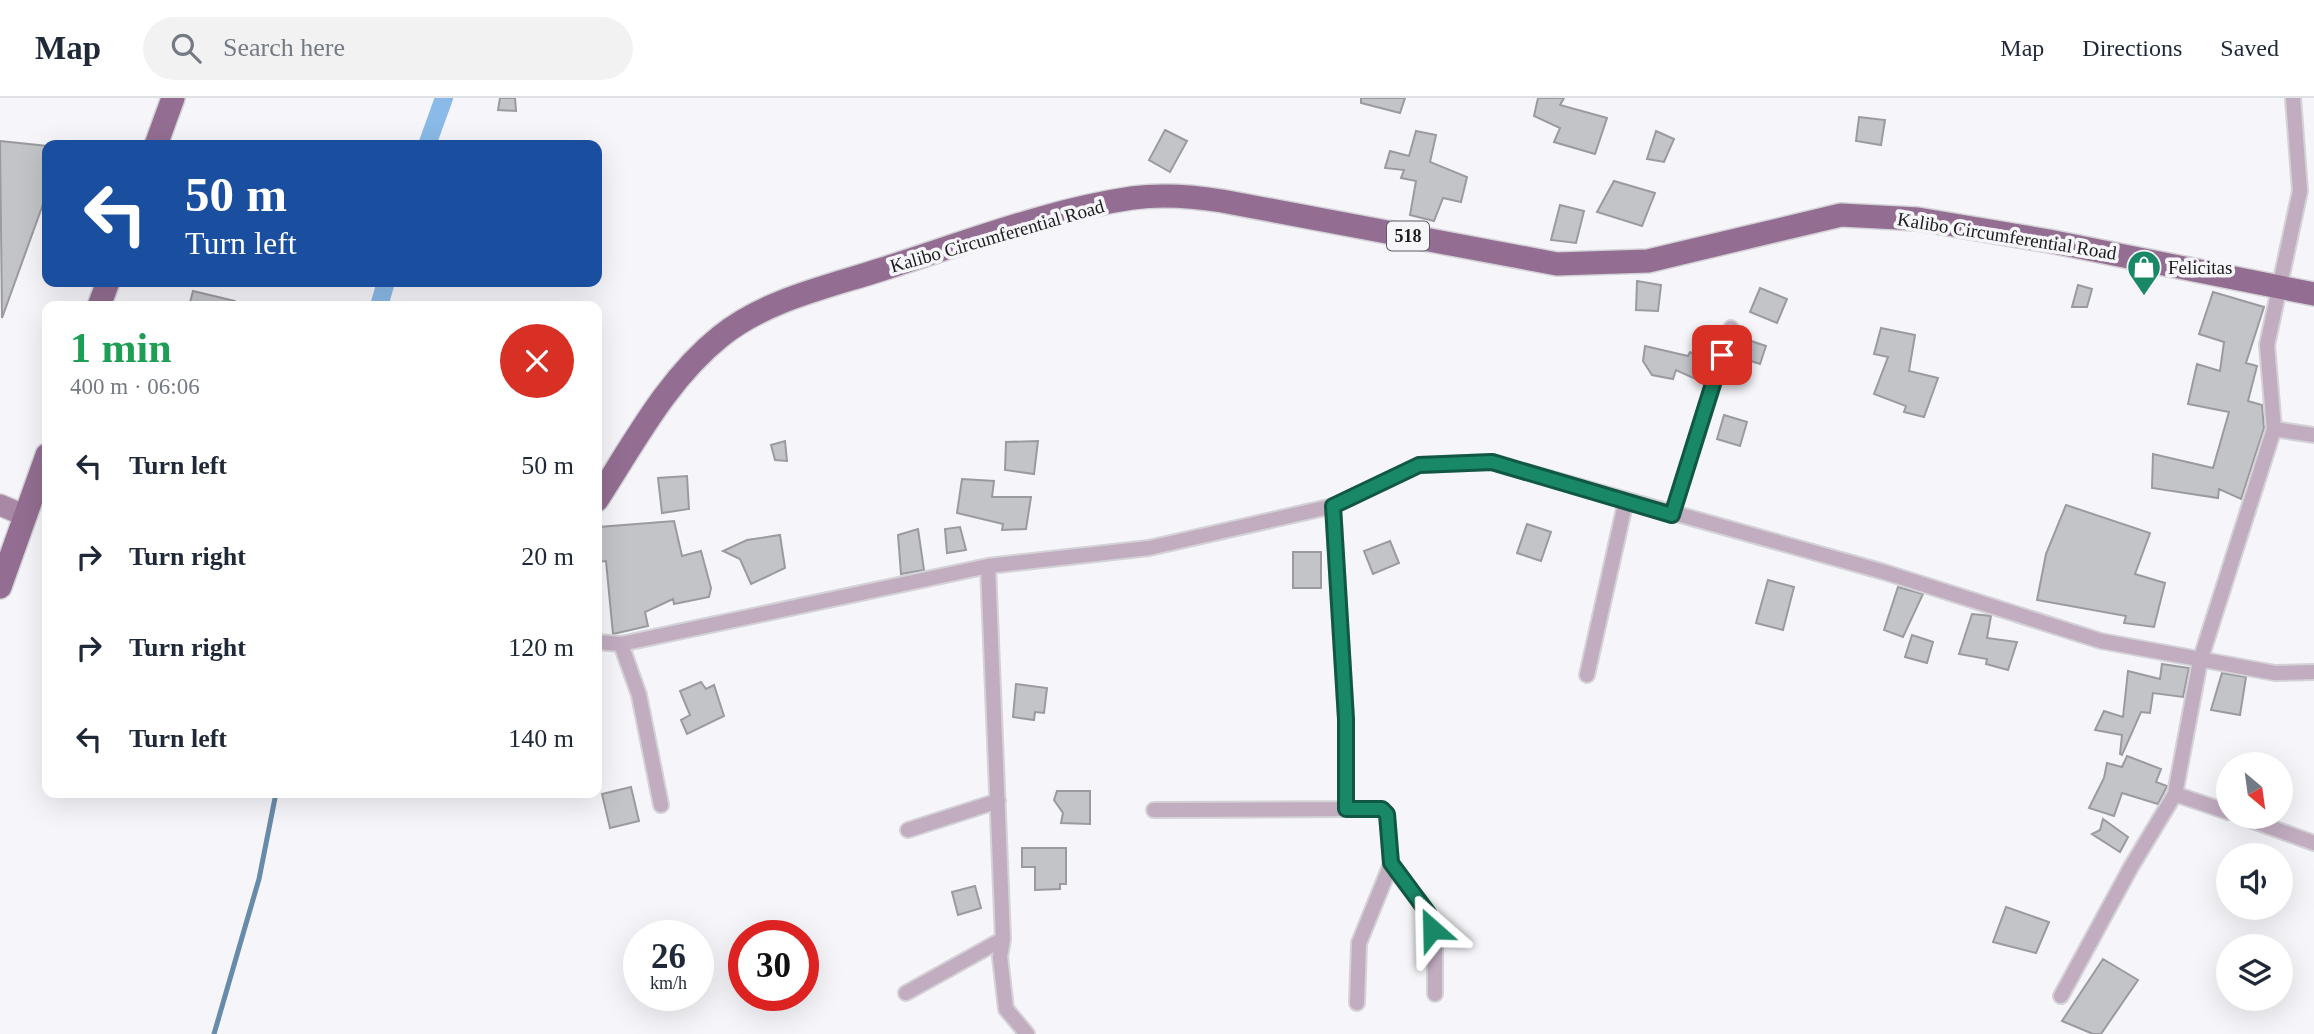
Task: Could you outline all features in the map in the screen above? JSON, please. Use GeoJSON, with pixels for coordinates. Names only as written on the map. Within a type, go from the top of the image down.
{"type":"FeatureCollection","features":[{"type":"Feature","properties":{"kind":"main road"},"geometry":{"type":"LineString","coordinates":[[158,140],[173,98]]}},
{"type":"Feature","properties":{"kind":"main road","name":"Kalibo Circumferential Road"},"geometry":{"type":"LineString","coordinates":[[602,492],[681,374],[723,334],[748,318],[807,294],[947,248],[1076,209],[1132,198],[1178,194],[1557,264],[1648,261],[1841,215],[1918,219],[2280,285],[2314,294]]}},
{"type":"Feature","properties":{"kind":"main road"},"geometry":{"type":"LineString","coordinates":[[0,587],[37,518],[42,486]]}},
{"type":"Feature","properties":{"kind":"main road"},"geometry":{"type":"LineString","coordinates":[[0,505],[37,518]]}},
{"type":"Feature","properties":{"kind":"street"},"geometry":{"type":"LineString","coordinates":[[2061,996],[2131,867],[2175,793],[2200,661],[2274,429],[2267,345],[2300,191],[2293,98]]}},
{"type":"Feature","properties":{"kind":"street"},"geometry":{"type":"LineString","coordinates":[[1672,515],[1731,328]]}},
{"type":"Feature","properties":{"kind":"street"},"geometry":{"type":"LineString","coordinates":[[2274,429],[2314,435]]}},
{"type":"Feature","properties":{"kind":"street"},"geometry":{"type":"LineString","coordinates":[[602,642],[621,644],[988,566],[1149,548],[1333,506],[1419,465],[1492,462],[1672,515],[1884,572],[2101,641],[2275,673],[2314,672]]}},
{"type":"Feature","properties":{"kind":"street"},"geometry":{"type":"LineString","coordinates":[[1587,675],[1626,500]]}},
{"type":"Feature","properties":{"kind":"street"},"geometry":{"type":"LineString","coordinates":[[1333,506],[1346,719],[1346,809]]}},
{"type":"Feature","properties":{"kind":"street"},"geometry":{"type":"LineString","coordinates":[[988,566],[1003,939],[1000,957],[1006,1009],[1027,1034]]}},
{"type":"Feature","properties":{"kind":"street"},"geometry":{"type":"LineString","coordinates":[[621,644],[639,695],[662,805]]}},
{"type":"Feature","properties":{"kind":"street"},"geometry":{"type":"LineString","coordinates":[[2175,793],[2216,808]]}},
{"type":"Feature","properties":{"kind":"street"},"geometry":{"type":"LineString","coordinates":[[908,830],[998,801]]}},
{"type":"Feature","properties":{"kind":"street"},"geometry":{"type":"LineString","coordinates":[[1154,810],[1382,809],[1387,814],[1391,863],[1359,943],[1357,1003]]}},
{"type":"Feature","properties":{"kind":"street"},"geometry":{"type":"LineString","coordinates":[[2278,830],[2314,843]]}},
{"type":"Feature","properties":{"kind":"street"},"geometry":{"type":"LineString","coordinates":[[1391,863],[1428,913],[1435,945],[1435,994]]}},
{"type":"Feature","properties":{"kind":"street"},"geometry":{"type":"LineString","coordinates":[[906,993],[1003,939]]}},
{"type":"Feature","properties":{"kind":"building"},"geometry":{"type":"Polygon","coordinates":[[[500,98],[515,98],[516,111],[498,110],[500,98]]]}},
{"type":"Feature","properties":{"kind":"building"},"geometry":{"type":"Polygon","coordinates":[[[1361,98],[1405,98],[1400,113],[1361,103],[1361,98]]]}},
{"type":"Feature","properties":{"kind":"building"},"geometry":{"type":"Polygon","coordinates":[[[1538,98],[1564,98],[1560,105],[1607,118],[1595,154],[1554,142],[1560,128],[1534,116],[1538,98]]]}},
{"type":"Feature","properties":{"kind":"building"},"geometry":{"type":"Polygon","coordinates":[[[1859,117],[1885,120],[1881,145],[1856,141],[1859,117]]]}},
{"type":"Feature","properties":{"kind":"building"},"geometry":{"type":"Polygon","coordinates":[[[1165,130],[1187,141],[1170,172],[1149,160],[1165,130]]]}},
{"type":"Feature","properties":{"kind":"building"},"geometry":{"type":"Polygon","coordinates":[[[1416,131],[1436,135],[1430,162],[1467,177],[1461,202],[1443,198],[1434,221],[1410,215],[1416,181],[1401,178],[1404,170],[1385,168],[1390,151],[1409,156],[1416,131]]]}},
{"type":"Feature","properties":{"kind":"building"},"geometry":{"type":"Polygon","coordinates":[[[1656,131],[1674,139],[1664,162],[1647,159],[1656,131]]]}},
{"type":"Feature","properties":{"kind":"building"},"geometry":{"type":"Polygon","coordinates":[[[0,141],[42,145],[42,207],[2,318],[0,141]]]}},
{"type":"Feature","properties":{"kind":"building"},"geometry":{"type":"Polygon","coordinates":[[[1614,181],[1655,193],[1642,226],[1597,212],[1614,181]]]}},
{"type":"Feature","properties":{"kind":"building"},"geometry":{"type":"Polygon","coordinates":[[[1560,205],[1584,211],[1576,243],[1551,240],[1560,205]]]}},
{"type":"Feature","properties":{"kind":"building"},"geometry":{"type":"Polygon","coordinates":[[[1637,281],[1661,285],[1658,311],[1636,310],[1637,281]]]}},
{"type":"Feature","properties":{"kind":"building"},"geometry":{"type":"Polygon","coordinates":[[[2078,285],[2092,289],[2087,307],[2072,307],[2078,285]]]}},
{"type":"Feature","properties":{"kind":"building"},"geometry":{"type":"Polygon","coordinates":[[[1760,288],[1787,299],[1777,323],[1750,312],[1760,288]]]}},
{"type":"Feature","properties":{"kind":"building"},"geometry":{"type":"Polygon","coordinates":[[[193,291],[235,301],[190,301],[193,291]]]}},
{"type":"Feature","properties":{"kind":"building"},"geometry":{"type":"Polygon","coordinates":[[[2213,292],[2264,307],[2246,363],[2257,366],[2248,401],[2262,405],[2264,428],[2241,499],[2219,489],[2218,498],[2152,488],[2153,454],[2213,468],[2229,412],[2188,404],[2197,364],[2220,371],[2224,342],[2199,334],[2213,292]]]}},
{"type":"Feature","properties":{"kind":"building"},"geometry":{"type":"Polygon","coordinates":[[[1881,328],[1915,335],[1909,371],[1938,378],[1924,417],[1904,412],[1906,406],[1874,394],[1888,357],[1874,354],[1881,328]]]}},
{"type":"Feature","properties":{"kind":"building"},"geometry":{"type":"Polygon","coordinates":[[[1745,339],[1766,346],[1760,364],[1739,357],[1745,339]]]}},
{"type":"Feature","properties":{"kind":"building"},"geometry":{"type":"Polygon","coordinates":[[[1645,346],[1688,356],[1690,352],[1709,361],[1700,381],[1676,370],[1673,379],[1652,375],[1643,361],[1645,346]]]}},
{"type":"Feature","properties":{"kind":"building"},"geometry":{"type":"Polygon","coordinates":[[[1724,415],[1747,422],[1740,446],[1717,439],[1724,415]]]}},
{"type":"Feature","properties":{"kind":"building"},"geometry":{"type":"Polygon","coordinates":[[[785,441],[787,461],[775,460],[771,445],[785,441]]]}},
{"type":"Feature","properties":{"kind":"building"},"geometry":{"type":"Polygon","coordinates":[[[1038,441],[1034,474],[1005,470],[1006,442],[1038,441]]]}},
{"type":"Feature","properties":{"kind":"building"},"geometry":{"type":"Polygon","coordinates":[[[687,476],[689,509],[662,513],[658,478],[687,476]]]}},
{"type":"Feature","properties":{"kind":"building"},"geometry":{"type":"Polygon","coordinates":[[[962,479],[994,481],[992,497],[1031,497],[1026,529],[1002,530],[1003,524],[957,513],[962,479]]]}},
{"type":"Feature","properties":{"kind":"building"},"geometry":{"type":"Polygon","coordinates":[[[2066,505],[2150,533],[2135,574],[2165,583],[2154,627],[2124,623],[2126,616],[2037,600],[2046,554],[2066,505]]]}},
{"type":"Feature","properties":{"kind":"building"},"geometry":{"type":"Polygon","coordinates":[[[674,521],[682,556],[701,551],[711,588],[709,597],[674,604],[673,599],[645,612],[648,626],[613,634],[606,561],[602,561],[602,527],[674,521]]]}},
{"type":"Feature","properties":{"kind":"building"},"geometry":{"type":"Polygon","coordinates":[[[1527,524],[1551,532],[1541,561],[1517,553],[1527,524]]]}},
{"type":"Feature","properties":{"kind":"building"},"geometry":{"type":"Polygon","coordinates":[[[960,527],[966,550],[947,553],[945,529],[960,527]]]}},
{"type":"Feature","properties":{"kind":"building"},"geometry":{"type":"Polygon","coordinates":[[[918,529],[924,570],[901,574],[898,535],[918,529]]]}},
{"type":"Feature","properties":{"kind":"building"},"geometry":{"type":"Polygon","coordinates":[[[780,535],[785,568],[751,584],[740,559],[723,551],[747,540],[780,535]]]}},
{"type":"Feature","properties":{"kind":"building"},"geometry":{"type":"Polygon","coordinates":[[[1390,541],[1399,563],[1373,574],[1364,551],[1390,541]]]}},
{"type":"Feature","properties":{"kind":"building"},"geometry":{"type":"Polygon","coordinates":[[[1293,552],[1321,552],[1321,588],[1293,588],[1293,552]]]}},
{"type":"Feature","properties":{"kind":"building"},"geometry":{"type":"Polygon","coordinates":[[[1768,580],[1794,587],[1783,630],[1756,623],[1768,580]]]}},
{"type":"Feature","properties":{"kind":"building"},"geometry":{"type":"Polygon","coordinates":[[[1898,587],[1923,594],[1903,637],[1884,630],[1898,587]]]}},
{"type":"Feature","properties":{"kind":"building"},"geometry":{"type":"Polygon","coordinates":[[[1972,614],[1991,616],[1987,638],[2017,642],[2008,670],[1986,664],[1987,659],[1959,654],[1972,614]]]}},
{"type":"Feature","properties":{"kind":"building"},"geometry":{"type":"Polygon","coordinates":[[[1912,635],[1933,642],[1927,663],[1905,657],[1912,635]]]}},
{"type":"Feature","properties":{"kind":"building"},"geometry":{"type":"Polygon","coordinates":[[[2162,664],[2189,668],[2183,697],[2153,693],[2150,713],[2141,712],[2122,755],[2122,735],[2095,730],[2104,711],[2123,717],[2128,671],[2160,679],[2162,664]]]}},
{"type":"Feature","properties":{"kind":"building"},"geometry":{"type":"Polygon","coordinates":[[[2222,673],[2246,677],[2240,715],[2211,710],[2222,673]]]}},
{"type":"Feature","properties":{"kind":"building"},"geometry":{"type":"Polygon","coordinates":[[[701,682],[706,689],[714,685],[724,716],[687,734],[681,720],[690,715],[680,691],[701,682]]]}},
{"type":"Feature","properties":{"kind":"building"},"geometry":{"type":"Polygon","coordinates":[[[1016,684],[1047,688],[1044,713],[1035,712],[1034,720],[1013,717],[1016,684]]]}},
{"type":"Feature","properties":{"kind":"building"},"geometry":{"type":"Polygon","coordinates":[[[2127,756],[2161,769],[2156,782],[2167,786],[2158,804],[2122,793],[2114,816],[2089,808],[2104,778],[2107,763],[2122,767],[2127,756]]]}},
{"type":"Feature","properties":{"kind":"building"},"geometry":{"type":"Polygon","coordinates":[[[631,787],[639,821],[610,828],[602,794],[631,787]]]}},
{"type":"Feature","properties":{"kind":"building"},"geometry":{"type":"Polygon","coordinates":[[[1057,791],[1090,791],[1090,824],[1061,823],[1063,813],[1054,800],[1057,791]]]}},
{"type":"Feature","properties":{"kind":"building"},"geometry":{"type":"Polygon","coordinates":[[[2103,819],[2128,837],[2120,852],[2092,834],[2100,830],[2103,819]]]}},
{"type":"Feature","properties":{"kind":"building"},"geometry":{"type":"Polygon","coordinates":[[[1022,848],[1066,848],[1066,884],[1060,884],[1060,889],[1035,890],[1035,867],[1022,867],[1022,848]]]}},
{"type":"Feature","properties":{"kind":"building"},"geometry":{"type":"Polygon","coordinates":[[[975,886],[981,908],[958,915],[952,892],[975,886]]]}},
{"type":"Feature","properties":{"kind":"building"},"geometry":{"type":"Polygon","coordinates":[[[2006,907],[2049,922],[2036,953],[1993,942],[2006,907]]]}},
{"type":"Feature","properties":{"kind":"building"},"geometry":{"type":"Polygon","coordinates":[[[2103,959],[2138,980],[2101,1034],[2093,1034],[2062,1021],[2103,959]]]}},
{"type":"Feature","properties":{"kind":"waterway"},"geometry":{"type":"LineString","coordinates":[[429,140],[444,98]]}},
{"type":"Feature","properties":{"kind":"waterway"},"geometry":{"type":"LineString","coordinates":[[380,301],[385,287]]}},
{"type":"Feature","properties":{"kind":"waterway"},"geometry":{"type":"LineString","coordinates":[[214,1034],[259,879],[275,798]]}},
{"type":"Feature","properties":{"kind":"place","name":"Felicitas"},"geometry":{"type":"Point","coordinates":[2144,297]}},
{"type":"Feature","properties":{"kind":"route"},"geometry":{"type":"LineString","coordinates":[[1432,929],[1428,913],[1391,863],[1387,814],[1382,809],[1346,809],[1346,719],[1333,506],[1419,465],[1492,462],[1616,496],[1672,515],[1722,355]]}}]}
